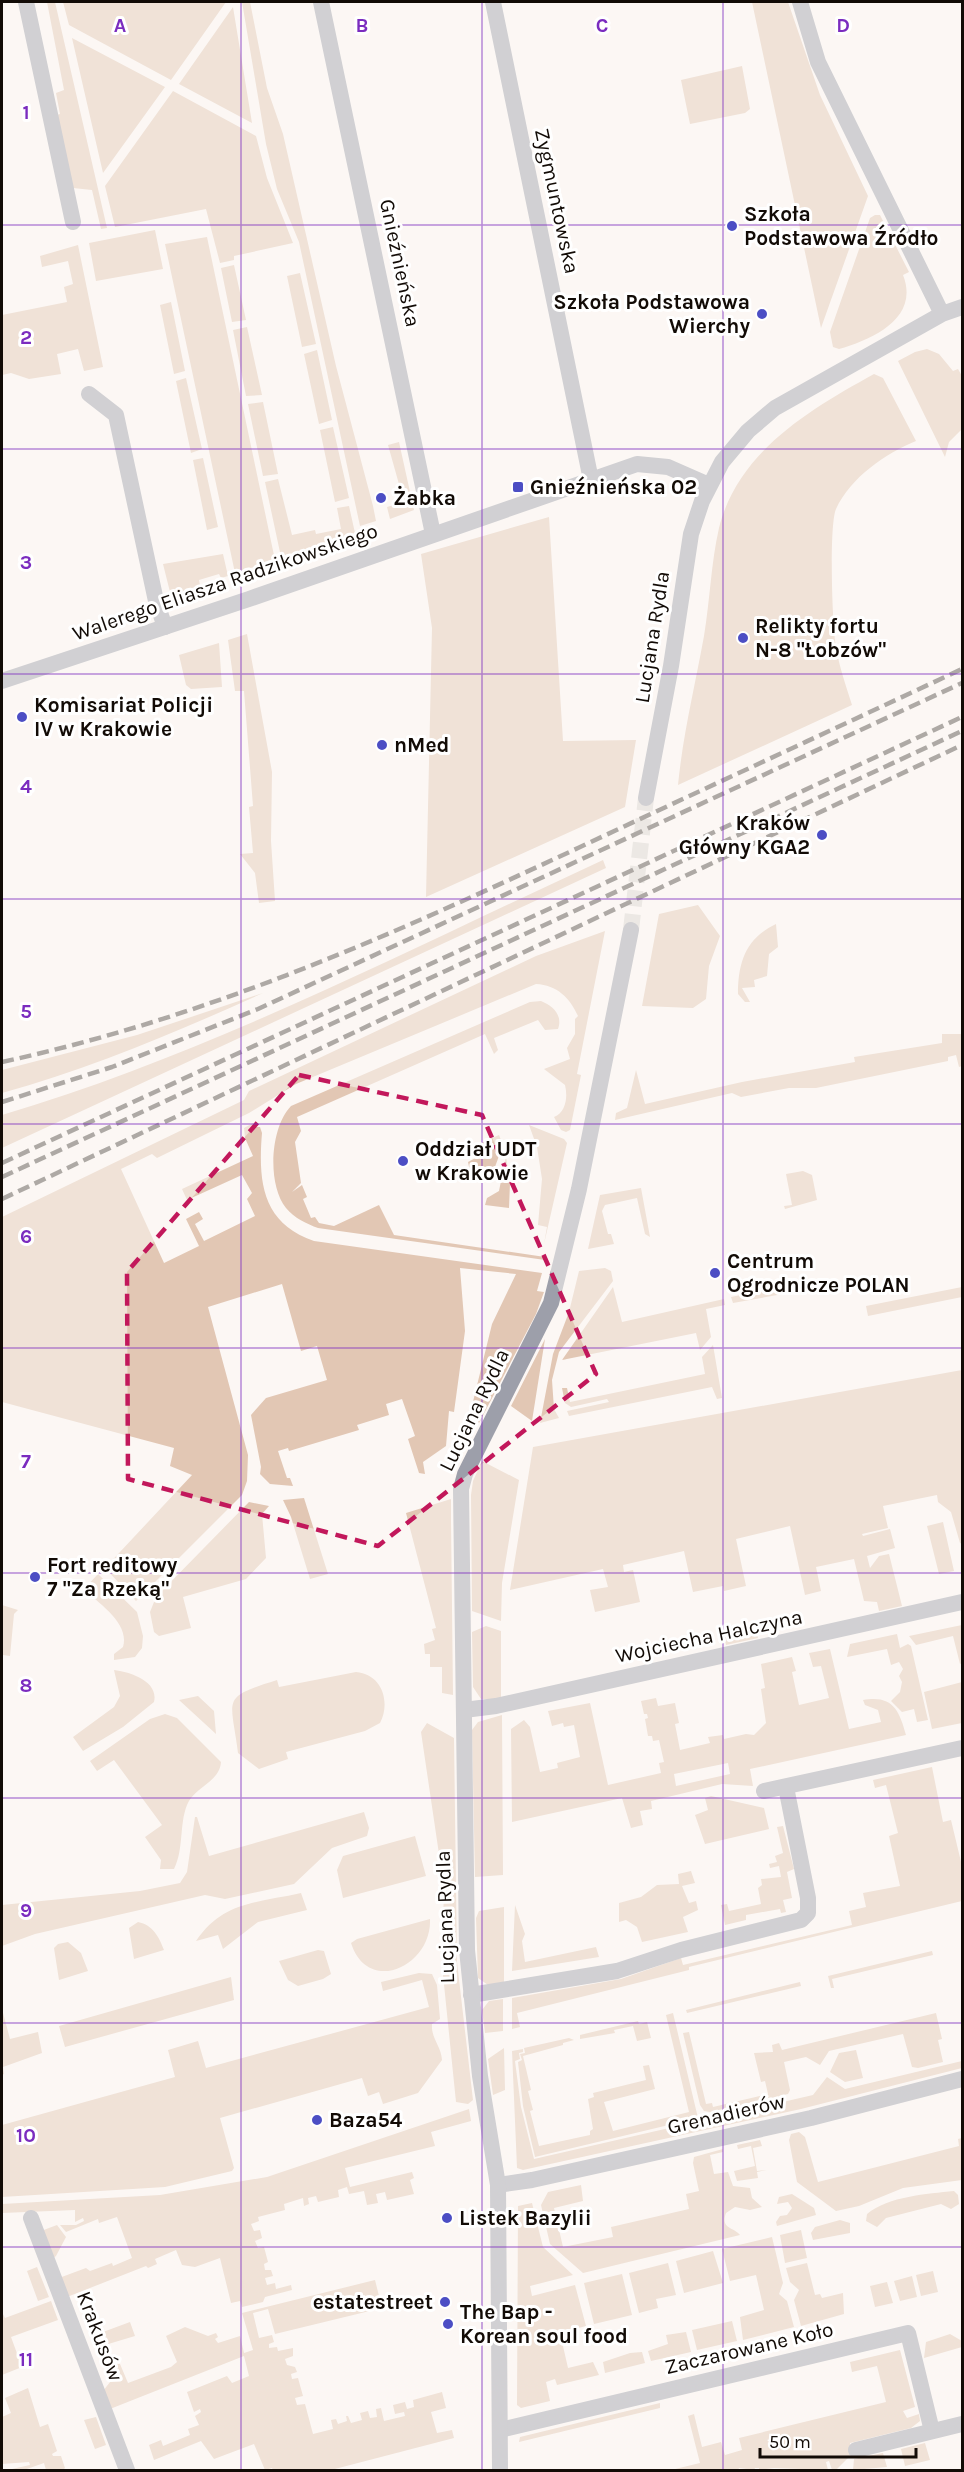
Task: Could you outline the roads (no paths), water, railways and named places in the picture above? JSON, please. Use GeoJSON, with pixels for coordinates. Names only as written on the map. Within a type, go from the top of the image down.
{"type":"FeatureCollection","features":[{"type":"Feature","properties":{"kind":"street"},"geometry":{"type":"LineString","coordinates":[[26,2],[73,222]]}},
{"type":"Feature","properties":{"kind":"street","name":"Gnieźnieńska"},"geometry":{"type":"LineString","coordinates":[[321,2],[433,534]]}},
{"type":"Feature","properties":{"kind":"street","name":"Zygmuntowska"},"geometry":{"type":"LineString","coordinates":[[493,2],[591,480]]}},
{"type":"Feature","properties":{"kind":"street"},"geometry":{"type":"LineString","coordinates":[[800,2],[818,62],[942,314]]}},
{"type":"Feature","properties":{"kind":"street"},"geometry":{"type":"LineString","coordinates":[[709,485],[734,447],[775,408],[942,314],[963,307]]}},
{"type":"Feature","properties":{"kind":"street"},"geometry":{"type":"LineString","coordinates":[[89,394],[116,415],[156,601],[165,627]]}},
{"type":"Feature","properties":{"kind":"street","name":"Walerego Eliasza Radzikowskiego"},"geometry":{"type":"LineString","coordinates":[[2,681],[637,465],[653,464],[685,473],[709,485]]}},
{"type":"Feature","properties":{"kind":"street","name":"Lucjana Rydla"},"geometry":{"type":"LineString","coordinates":[[646,798],[671,666],[691,534],[709,485]]}},
{"type":"Feature","properties":{"kind":"street","name":"Lucjana Rydla"},"geometry":{"type":"LineString","coordinates":[[500,2470],[498,2185],[480,2076],[471,1995],[466,1908],[462,1482],[551,1303],[577,1199],[631,930]]}},
{"type":"Feature","properties":{"kind":"street","name":"Wojciecha Halczyna"},"geometry":{"type":"LineString","coordinates":[[464,1710],[496,1706],[963,1602]]}},
{"type":"Feature","properties":{"kind":"street"},"geometry":{"type":"LineString","coordinates":[[764,1791],[963,1748]]}},
{"type":"Feature","properties":{"kind":"street","name":"Lucjana Rydla"},"geometry":{"type":"LineString","coordinates":[[471,1995],[617,1971],[681,1950],[801,1920],[808,1913],[808,1898],[786,1787]]}},
{"type":"Feature","properties":{"kind":"street","name":"Grenadierów"},"geometry":{"type":"LineString","coordinates":[[498,2185],[532,2180],[811,2118],[963,2079]]}},
{"type":"Feature","properties":{"kind":"street","name":"Krakusów"},"geometry":{"type":"LineString","coordinates":[[31,2218],[127,2470]]}},
{"type":"Feature","properties":{"kind":"street","name":"Zaczarowane Koło"},"geometry":{"type":"LineString","coordinates":[[500,2430],[908,2333],[933,2432]]}},
{"type":"Feature","properties":{"kind":"street"},"geometry":{"type":"LineString","coordinates":[[856,2450],[963,2424]]}},
{"type":"Feature","properties":{"kind":"tunnel"},"geometry":{"type":"LineString","coordinates":[[631,930],[646,798]]}},
{"type":"Feature","properties":{"kind":"railway"},"geometry":{"type":"LineString","coordinates":[[2,1062],[78,1044],[152,1022],[296,972],[437,913],[962,669]]}},
{"type":"Feature","properties":{"kind":"railway"},"geometry":{"type":"LineString","coordinates":[[2,1102],[112,1067],[258,1009],[962,683]]}},
{"type":"Feature","properties":{"kind":"railway"},"geometry":{"type":"LineString","coordinates":[[2,1163],[962,717]]}},
{"type":"Feature","properties":{"kind":"railway"},"geometry":{"type":"LineString","coordinates":[[2,1177],[962,731]]}},
{"type":"Feature","properties":{"kind":"railway"},"geometry":{"type":"LineString","coordinates":[[2,1199],[962,745]]}},
{"type":"Feature","properties":{"kind":"place","name":"Szkoła Podstawowa Źródło"},"geometry":{"type":"Point","coordinates":[732,226]}},
{"type":"Feature","properties":{"kind":"place","name":"Szkoła Podstawowa Wierchy"},"geometry":{"type":"Point","coordinates":[762,314]}},
{"type":"Feature","properties":{"kind":"place","name":"Gnieźnieńska 02"},"geometry":{"type":"Point","coordinates":[518,487]}},
{"type":"Feature","properties":{"kind":"place","name":"Żabka"},"geometry":{"type":"Point","coordinates":[381,498]}},
{"type":"Feature","properties":{"kind":"place","name":"Relikty fortu N-8 \"Łobzów\""},"geometry":{"type":"Point","coordinates":[743,638]}},
{"type":"Feature","properties":{"kind":"place","name":"Komisariat Policji IV w Krakowie"},"geometry":{"type":"Point","coordinates":[22,717]}},
{"type":"Feature","properties":{"kind":"place","name":"nMed"},"geometry":{"type":"Point","coordinates":[382,745]}},
{"type":"Feature","properties":{"kind":"place","name":"Kraków Główny KGA2"},"geometry":{"type":"Point","coordinates":[822,835]}},
{"type":"Feature","properties":{"kind":"place","name":"Oddział UDT w Krakowie"},"geometry":{"type":"Point","coordinates":[403,1161]}},
{"type":"Feature","properties":{"kind":"place","name":"Centrum Ogrodnicze POLAN"},"geometry":{"type":"Point","coordinates":[715,1273]}},
{"type":"Feature","properties":{"kind":"place","name":"Fort reditowy 7 \"Za Rzeką\""},"geometry":{"type":"Point","coordinates":[35,1577]}},
{"type":"Feature","properties":{"kind":"place","name":"Baza54"},"geometry":{"type":"Point","coordinates":[317,2120]}},
{"type":"Feature","properties":{"kind":"place","name":"Listek Bazylii"},"geometry":{"type":"Point","coordinates":[447,2218]}},
{"type":"Feature","properties":{"kind":"place","name":"estatestreet"},"geometry":{"type":"Point","coordinates":[445,2302]}},
{"type":"Feature","properties":{"kind":"place","name":"The Bap - Korean soul food"},"geometry":{"type":"Point","coordinates":[448,2324]}}]}
